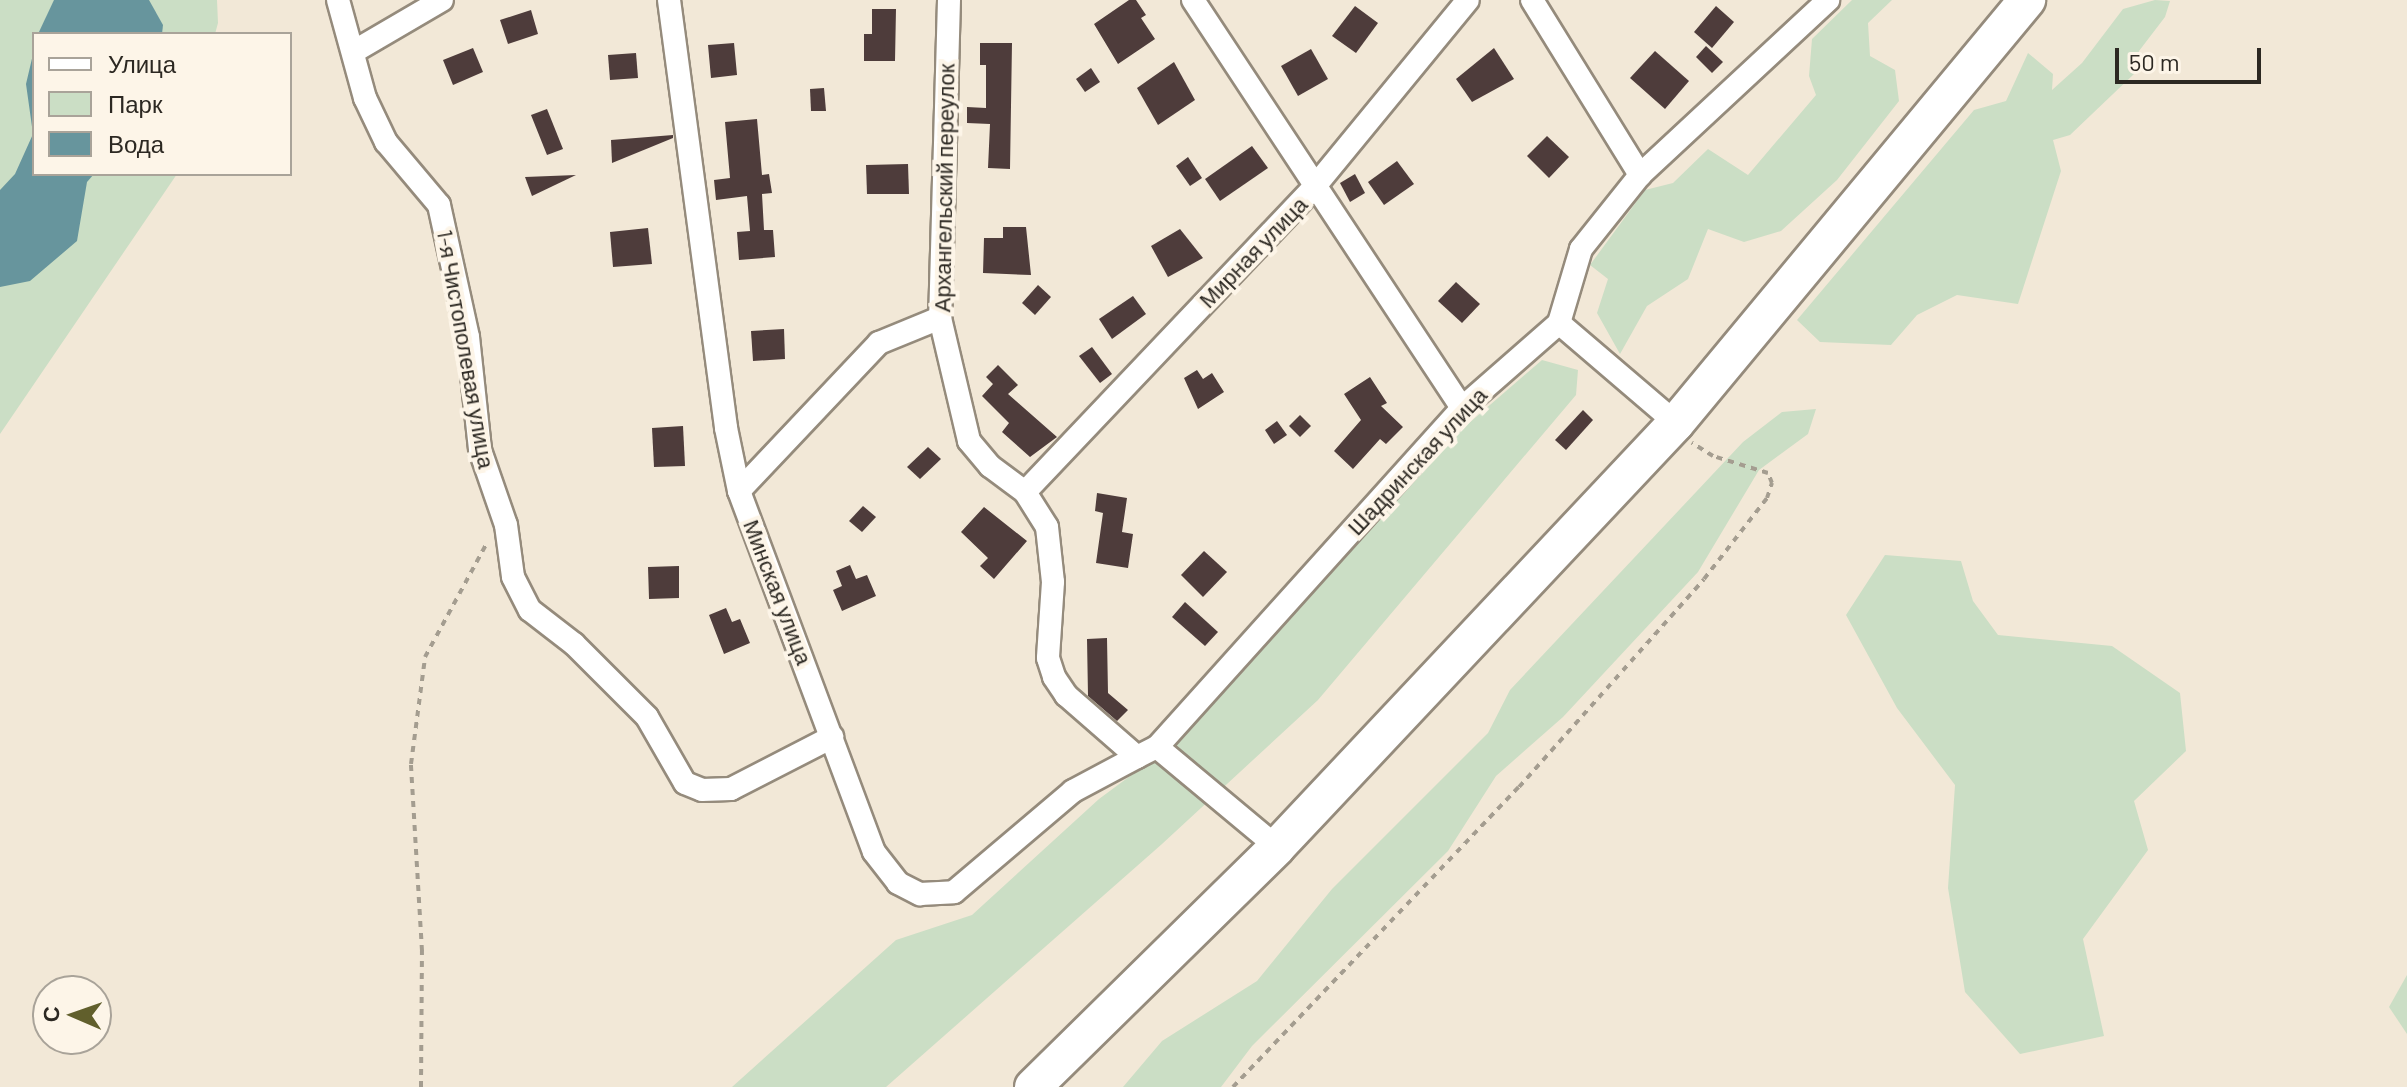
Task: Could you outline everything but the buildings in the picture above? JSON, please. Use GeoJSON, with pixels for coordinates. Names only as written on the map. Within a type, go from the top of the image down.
{"type":"FeatureCollection","features":[{"type":"Feature","properties":{"kind":"main road"},"geometry":{"type":"LineString","coordinates":[[1033,1087],[1277,847],[1676,423],[2027,0]]}},
{"type":"Feature","properties":{"kind":"street","name":"1-я Чистополевая улица"},"geometry":{"type":"LineString","coordinates":[[338,0],[353,52],[386,142],[439,205],[468,337],[480,450],[509,539],[513,577],[530,610],[574,644],[647,717],[685,783],[702,790],[731,789],[832,737]]}},
{"type":"Feature","properties":{"kind":"street"},"geometry":{"type":"LineString","coordinates":[[353,52],[442,0]]}},
{"type":"Feature","properties":{"kind":"street","name":"Минская улица"},"geometry":{"type":"LineString","coordinates":[[669,0],[739,491],[874,852],[898,883],[920,894],[954,892],[1073,791],[1147,752]]}},
{"type":"Feature","properties":{"kind":"street","name":"Архангельский переулок"},"geometry":{"type":"LineString","coordinates":[[949,0],[940,318],[969,441],[990,466],[1025,492]]}},
{"type":"Feature","properties":{"kind":"street"},"geometry":{"type":"LineString","coordinates":[[1193,0],[1462,408]]}},
{"type":"Feature","properties":{"kind":"street","name":"Мирная улица"},"geometry":{"type":"LineString","coordinates":[[1025,492],[1316,185],[1468,0]]}},
{"type":"Feature","properties":{"kind":"street"},"geometry":{"type":"LineString","coordinates":[[1532,0],[1640,175]]}},
{"type":"Feature","properties":{"kind":"street"},"geometry":{"type":"LineString","coordinates":[[1676,423],[1559,323],[1581,249],[1640,175],[1828,0]]}},
{"type":"Feature","properties":{"kind":"street"},"geometry":{"type":"LineString","coordinates":[[739,491],[879,343],[940,318]]}},
{"type":"Feature","properties":{"kind":"street","name":"Шадринская улица"},"geometry":{"type":"LineString","coordinates":[[1147,752],[1462,408],[1559,323]]}},
{"type":"Feature","properties":{"kind":"street"},"geometry":{"type":"LineString","coordinates":[[1025,492],[1047,527],[1053,582],[1048,658],[1054,677],[1066,695],[1277,847]]}},
{"type":"Feature","properties":{"kind":"path"},"geometry":{"type":"LineString","coordinates":[[1233,1087],[1519,787],[1704,579],[1767,498],[1772,483],[1768,473],[1713,456],[1689,442],[1676,423]]}},
{"type":"Feature","properties":{"kind":"path"},"geometry":{"type":"LineString","coordinates":[[421,1087],[422,951],[411,764],[425,657],[477,568],[499,512]]}},
{"type":"Feature","properties":{"kind":"green space"},"geometry":{"type":"Polygon","coordinates":[[[0,0],[217,0],[216,32],[32,32],[32,176],[176,176],[0,434],[0,0]]]}},
{"type":"Feature","properties":{"kind":"green space"},"geometry":{"type":"Polygon","coordinates":[[[1852,0],[1892,0],[1868,23],[1870,56],[1895,70],[1899,101],[1837,180],[1781,231],[1744,242],[1708,229],[1688,279],[1647,306],[1620,354],[1597,313],[1608,279],[1590,265],[1645,190],[1673,183],[1708,149],[1748,175],[1816,95],[1809,76],[1812,39],[1852,0]]]}},
{"type":"Feature","properties":{"kind":"green space"},"geometry":{"type":"Polygon","coordinates":[[[2155,0],[2170,1],[2165,17],[2139,51],[2134,74],[2070,135],[2053,140],[2061,171],[2018,304],[1957,295],[1917,315],[1891,345],[1820,342],[1797,320],[1974,110],[2006,101],[2028,53],[2053,74],[2052,90],[2082,63],[2123,9],[2155,0]]]}},
{"type":"Feature","properties":{"kind":"green space"},"geometry":{"type":"Polygon","coordinates":[[[1542,360],[1578,370],[1576,395],[1318,700],[1162,844],[886,1087],[732,1087],[896,940],[972,915],[1099,799],[1180,739],[1461,430],[1542,360]]]}},
{"type":"Feature","properties":{"kind":"green space"},"geometry":{"type":"Polygon","coordinates":[[[1816,409],[1808,434],[1759,470],[1698,572],[1563,717],[1496,776],[1448,851],[1252,1046],[1221,1087],[1123,1087],[1162,1041],[1257,981],[1332,889],[1488,733],[1510,690],[1743,442],[1782,412],[1816,409]]]}},
{"type":"Feature","properties":{"kind":"green space"},"geometry":{"type":"Polygon","coordinates":[[[1885,555],[1961,561],[1973,601],[1998,635],[2112,646],[2180,693],[2186,751],[2134,801],[2148,850],[2083,939],[2104,1036],[2020,1054],[1965,992],[1948,888],[1955,785],[1897,708],[1846,615],[1885,555]]]}},
{"type":"Feature","properties":{"kind":"green space"},"geometry":{"type":"Polygon","coordinates":[[[2407,975],[2407,1034],[2389,1007],[2407,975]]]}},
{"type":"Feature","properties":{"kind":"water"},"geometry":{"type":"Polygon","coordinates":[[[54,0],[149,0],[163,25],[162,32],[39,32],[54,0]]]}},
{"type":"Feature","properties":{"kind":"water"},"geometry":{"type":"Polygon","coordinates":[[[32,58],[32,127],[26,84],[32,58]]]}},
{"type":"Feature","properties":{"kind":"water"},"geometry":{"type":"Polygon","coordinates":[[[32,136],[32,176],[92,176],[87,182],[77,241],[30,281],[0,287],[0,190],[15,174],[32,136]]]}}]}
